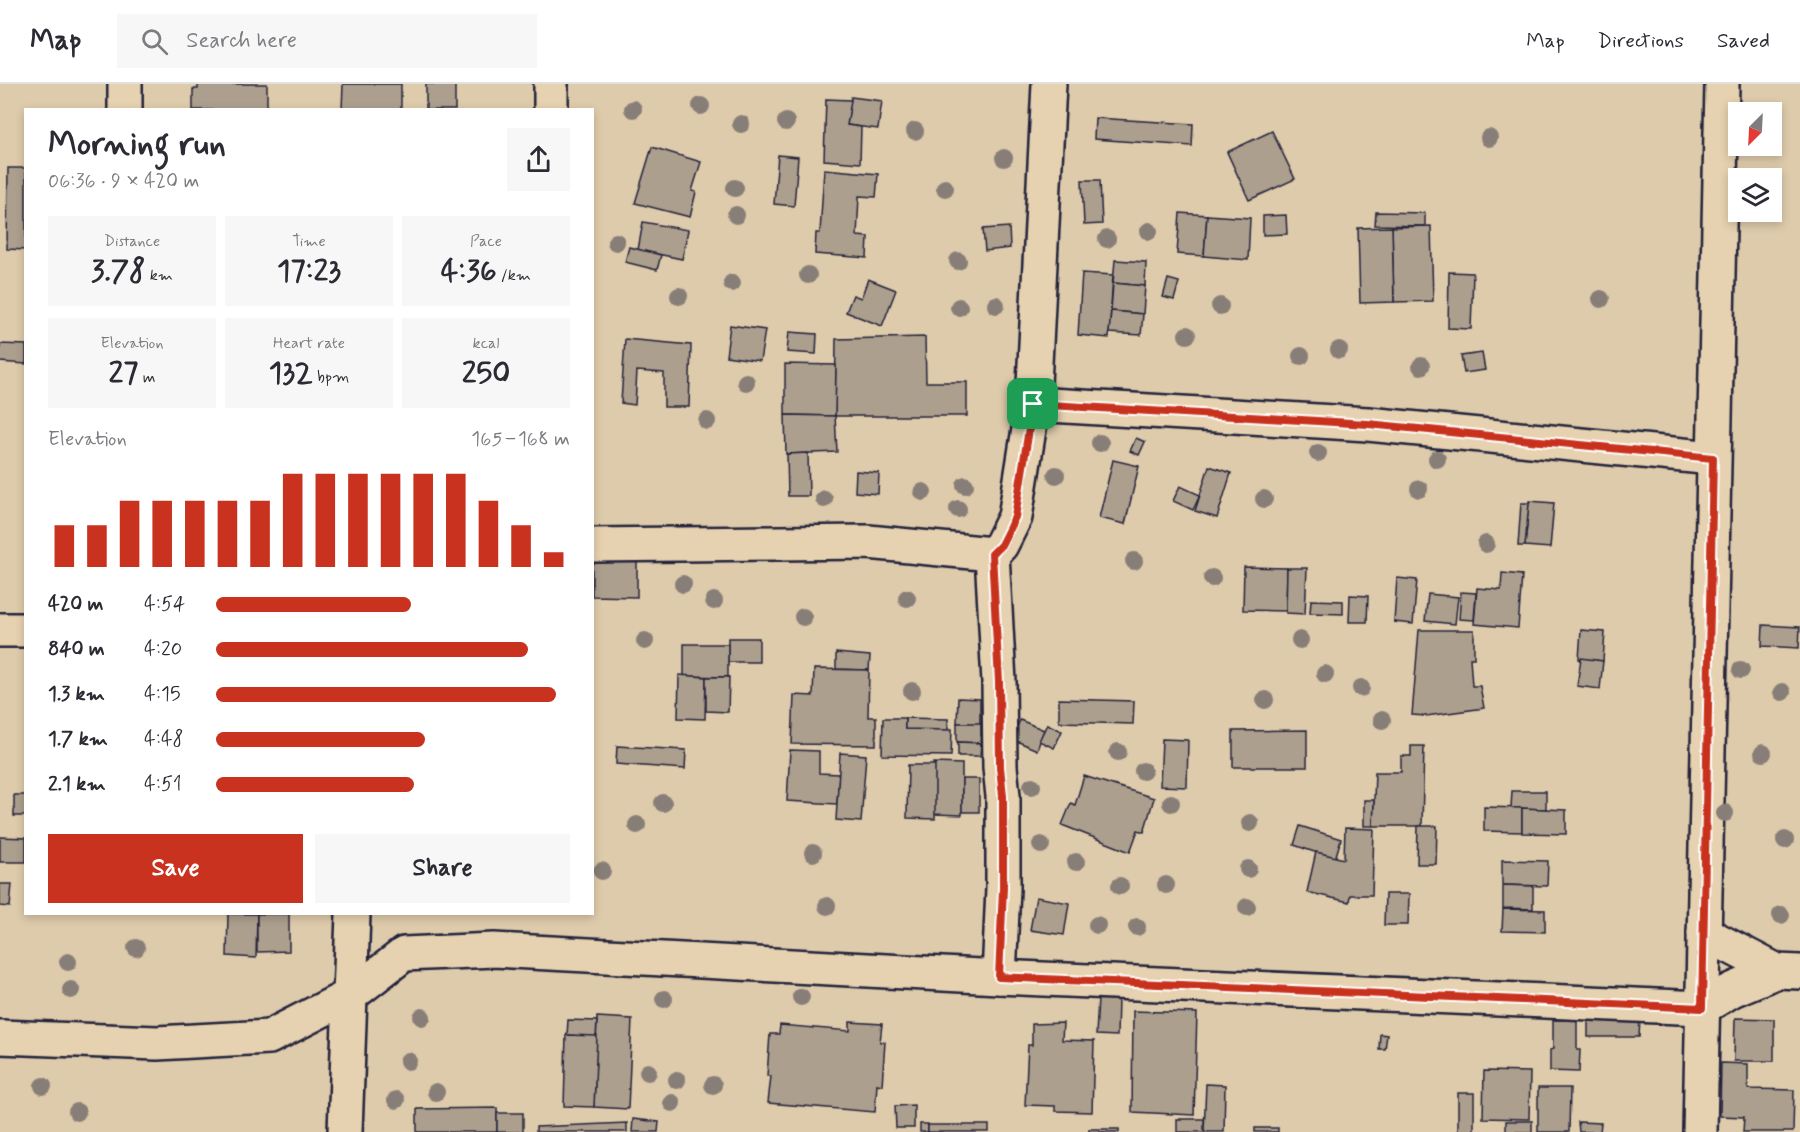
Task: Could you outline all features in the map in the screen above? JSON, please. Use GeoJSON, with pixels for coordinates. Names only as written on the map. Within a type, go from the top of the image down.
{"type":"FeatureCollection","features":[{"type":"Feature","properties":{"kind":"street"},"geometry":{"type":"LineString","coordinates":[[125,84],[125,108]]}},
{"type":"Feature","properties":{"kind":"street"},"geometry":{"type":"LineString","coordinates":[[551,84],[551,108]]}},
{"type":"Feature","properties":{"kind":"street"},"geometry":{"type":"LineString","coordinates":[[999,977],[1003,888],[1003,796],[992,554],[1001,545],[1015,517],[1033,404],[1049,84]]}},
{"type":"Feature","properties":{"kind":"street"},"geometry":{"type":"LineString","coordinates":[[1700,1132],[1722,84]]}},
{"type":"Feature","properties":{"kind":"street"},"geometry":{"type":"LineString","coordinates":[[1033,404],[1368,424],[1713,458]]}},
{"type":"Feature","properties":{"kind":"street"},"geometry":{"type":"LineString","coordinates":[[594,545],[867,542],[992,554]]}},
{"type":"Feature","properties":{"kind":"street"},"geometry":{"type":"LineString","coordinates":[[0,630],[24,630]]}},
{"type":"Feature","properties":{"kind":"street"},"geometry":{"type":"LineString","coordinates":[[345,1132],[353,915]]}},
{"type":"Feature","properties":{"kind":"street"},"geometry":{"type":"LineString","coordinates":[[1704,933],[1788,971]]}},
{"type":"Feature","properties":{"kind":"street"},"geometry":{"type":"LineString","coordinates":[[0,1037],[157,1043],[269,1037],[351,995],[404,954],[494,950],[999,977],[1702,1008],[1732,990],[1788,971]]}},
{"type":"Feature","properties":{"kind":"building"},"geometry":{"type":"Polygon","coordinates":[[[198,84],[267,84],[267,108],[193,108],[193,89],[198,89],[198,84]]]}},
{"type":"Feature","properties":{"kind":"building"},"geometry":{"type":"Polygon","coordinates":[[[343,84],[401,84],[401,108],[342,108],[343,84]]]}},
{"type":"Feature","properties":{"kind":"building"},"geometry":{"type":"Polygon","coordinates":[[[426,84],[455,84],[455,108],[426,108],[426,84]]]}},
{"type":"Feature","properties":{"kind":"building"},"geometry":{"type":"Polygon","coordinates":[[[851,97],[882,101],[878,129],[847,125],[851,97]]]}},
{"type":"Feature","properties":{"kind":"building"},"geometry":{"type":"Polygon","coordinates":[[[826,99],[851,100],[847,125],[861,127],[860,163],[824,160],[826,99]]]}},
{"type":"Feature","properties":{"kind":"building"},"geometry":{"type":"Polygon","coordinates":[[[1095,118],[1193,124],[1192,146],[1094,139],[1095,118]]]}},
{"type":"Feature","properties":{"kind":"building"},"geometry":{"type":"Polygon","coordinates":[[[1272,131],[1295,179],[1249,200],[1227,152],[1272,131]]]}},
{"type":"Feature","properties":{"kind":"building"},"geometry":{"type":"Polygon","coordinates":[[[652,147],[701,162],[692,191],[696,192],[690,217],[635,203],[652,147]]]}},
{"type":"Feature","properties":{"kind":"building"},"geometry":{"type":"Polygon","coordinates":[[[778,155],[798,157],[794,206],[774,204],[778,155]]]}},
{"type":"Feature","properties":{"kind":"building"},"geometry":{"type":"Polygon","coordinates":[[[8,168],[24,168],[24,250],[7,249],[8,168]]]}},
{"type":"Feature","properties":{"kind":"building"},"geometry":{"type":"Polygon","coordinates":[[[824,169],[878,174],[876,197],[859,196],[857,236],[868,237],[867,258],[815,254],[816,233],[820,233],[824,169]]]}},
{"type":"Feature","properties":{"kind":"building"},"geometry":{"type":"Polygon","coordinates":[[[1082,180],[1100,180],[1102,224],[1084,225],[1082,180]]]}},
{"type":"Feature","properties":{"kind":"building"},"geometry":{"type":"Polygon","coordinates":[[[1376,212],[1425,213],[1425,226],[1375,225],[1376,212]]]}},
{"type":"Feature","properties":{"kind":"building"},"geometry":{"type":"Polygon","coordinates":[[[1180,213],[1207,215],[1204,256],[1177,254],[1180,213]]]}},
{"type":"Feature","properties":{"kind":"building"},"geometry":{"type":"Polygon","coordinates":[[[1207,215],[1250,218],[1248,260],[1204,256],[1207,215]]]}},
{"type":"Feature","properties":{"kind":"building"},"geometry":{"type":"Polygon","coordinates":[[[1286,215],[1287,234],[1263,235],[1263,216],[1286,215]]]}},
{"type":"Feature","properties":{"kind":"building"},"geometry":{"type":"Polygon","coordinates":[[[643,222],[688,230],[682,259],[638,250],[643,222]]]}},
{"type":"Feature","properties":{"kind":"building"},"geometry":{"type":"Polygon","coordinates":[[[1431,226],[1433,301],[1394,302],[1392,227],[1431,226]]]}},
{"type":"Feature","properties":{"kind":"building"},"geometry":{"type":"Polygon","coordinates":[[[1009,227],[1010,248],[985,251],[983,229],[1009,227]]]}},
{"type":"Feature","properties":{"kind":"building"},"geometry":{"type":"Polygon","coordinates":[[[1392,227],[1394,302],[1360,303],[1358,228],[1392,227]]]}},
{"type":"Feature","properties":{"kind":"building"},"geometry":{"type":"Polygon","coordinates":[[[629,247],[661,255],[657,270],[625,262],[629,247]]]}},
{"type":"Feature","properties":{"kind":"building"},"geometry":{"type":"Polygon","coordinates":[[[1115,260],[1146,262],[1145,286],[1113,283],[1115,260]]]}},
{"type":"Feature","properties":{"kind":"building"},"geometry":{"type":"Polygon","coordinates":[[[1449,272],[1473,273],[1471,329],[1448,328],[1449,272]]]}},
{"type":"Feature","properties":{"kind":"building"},"geometry":{"type":"Polygon","coordinates":[[[1082,273],[1113,275],[1109,338],[1078,335],[1082,273]]]}},
{"type":"Feature","properties":{"kind":"building"},"geometry":{"type":"Polygon","coordinates":[[[868,279],[896,290],[882,326],[846,312],[853,295],[861,298],[868,279]]]}},
{"type":"Feature","properties":{"kind":"building"},"geometry":{"type":"Polygon","coordinates":[[[1168,279],[1179,282],[1174,300],[1163,297],[1168,279]]]}},
{"type":"Feature","properties":{"kind":"building"},"geometry":{"type":"Polygon","coordinates":[[[1113,283],[1145,286],[1143,314],[1111,311],[1113,283]]]}},
{"type":"Feature","properties":{"kind":"building"},"geometry":{"type":"Polygon","coordinates":[[[1111,311],[1143,314],[1141,335],[1109,333],[1111,311]]]}},
{"type":"Feature","properties":{"kind":"building"},"geometry":{"type":"Polygon","coordinates":[[[730,325],[765,330],[760,361],[726,356],[730,325]]]}},
{"type":"Feature","properties":{"kind":"building"},"geometry":{"type":"Polygon","coordinates":[[[789,332],[817,334],[816,354],[787,352],[789,332]]]}},
{"type":"Feature","properties":{"kind":"building"},"geometry":{"type":"Polygon","coordinates":[[[925,337],[926,382],[967,382],[967,416],[835,416],[836,339],[925,337]]]}},
{"type":"Feature","properties":{"kind":"building"},"geometry":{"type":"Polygon","coordinates":[[[625,339],[691,345],[689,407],[664,407],[664,373],[637,371],[635,405],[621,403],[625,339]]]}},
{"type":"Feature","properties":{"kind":"building"},"geometry":{"type":"Polygon","coordinates":[[[0,344],[24,345],[24,364],[0,362],[0,344]]]}},
{"type":"Feature","properties":{"kind":"building"},"geometry":{"type":"Polygon","coordinates":[[[1482,353],[1485,370],[1464,373],[1461,356],[1482,353]]]}},
{"type":"Feature","properties":{"kind":"building"},"geometry":{"type":"Polygon","coordinates":[[[785,364],[836,365],[835,416],[785,415],[785,364]]]}},
{"type":"Feature","properties":{"kind":"building"},"geometry":{"type":"Polygon","coordinates":[[[785,415],[835,416],[837,452],[786,454],[785,415]]]}},
{"type":"Feature","properties":{"kind":"building"},"geometry":{"type":"Polygon","coordinates":[[[1136,438],[1145,442],[1139,455],[1130,451],[1136,438]]]}},
{"type":"Feature","properties":{"kind":"building"},"geometry":{"type":"Polygon","coordinates":[[[808,453],[809,496],[788,496],[787,454],[808,453]]]}},
{"type":"Feature","properties":{"kind":"building"},"geometry":{"type":"Polygon","coordinates":[[[1113,460],[1139,466],[1125,524],[1099,518],[1113,460]]]}},
{"type":"Feature","properties":{"kind":"building"},"geometry":{"type":"Polygon","coordinates":[[[1209,466],[1231,473],[1217,518],[1195,511],[1209,466]]]}},
{"type":"Feature","properties":{"kind":"building"},"geometry":{"type":"Polygon","coordinates":[[[856,471],[879,473],[878,494],[855,492],[856,471]]]}},
{"type":"Feature","properties":{"kind":"building"},"geometry":{"type":"Polygon","coordinates":[[[1180,486],[1200,495],[1193,510],[1173,501],[1180,486]]]}},
{"type":"Feature","properties":{"kind":"building"},"geometry":{"type":"Polygon","coordinates":[[[1529,501],[1554,503],[1550,548],[1525,546],[1529,501]]]}},
{"type":"Feature","properties":{"kind":"building"},"geometry":{"type":"Polygon","coordinates":[[[1521,503],[1529,503],[1525,546],[1518,546],[1521,503]]]}},
{"type":"Feature","properties":{"kind":"building"},"geometry":{"type":"Polygon","coordinates":[[[594,557],[637,558],[637,597],[594,596],[594,557]]]}},
{"type":"Feature","properties":{"kind":"building"},"geometry":{"type":"Polygon","coordinates":[[[1244,567],[1287,568],[1286,611],[1243,610],[1244,567]]]}},
{"type":"Feature","properties":{"kind":"building"},"geometry":{"type":"Polygon","coordinates":[[[1287,568],[1307,568],[1305,614],[1286,613],[1287,568]]]}},
{"type":"Feature","properties":{"kind":"building"},"geometry":{"type":"Polygon","coordinates":[[[1502,573],[1522,575],[1518,628],[1474,624],[1477,588],[1501,590],[1502,573]]]}},
{"type":"Feature","properties":{"kind":"building"},"geometry":{"type":"Polygon","coordinates":[[[1397,578],[1417,580],[1413,624],[1394,622],[1397,578]]]}},
{"type":"Feature","properties":{"kind":"building"},"geometry":{"type":"Polygon","coordinates":[[[1461,592],[1476,593],[1474,620],[1459,619],[1461,592]]]}},
{"type":"Feature","properties":{"kind":"building"},"geometry":{"type":"Polygon","coordinates":[[[1428,594],[1458,597],[1455,624],[1425,621],[1428,594]]]}},
{"type":"Feature","properties":{"kind":"building"},"geometry":{"type":"Polygon","coordinates":[[[1350,595],[1368,596],[1367,622],[1349,622],[1350,595]]]}},
{"type":"Feature","properties":{"kind":"building"},"geometry":{"type":"Polygon","coordinates":[[[1311,600],[1343,601],[1343,614],[1310,613],[1311,600]]]}},
{"type":"Feature","properties":{"kind":"building"},"geometry":{"type":"Polygon","coordinates":[[[1763,625],[1800,627],[1799,648],[1762,646],[1763,625]]]}},
{"type":"Feature","properties":{"kind":"building"},"geometry":{"type":"Polygon","coordinates":[[[1419,630],[1474,630],[1474,658],[1470,658],[1472,686],[1480,686],[1484,708],[1426,716],[1412,715],[1419,630]]]}},
{"type":"Feature","properties":{"kind":"building"},"geometry":{"type":"Polygon","coordinates":[[[1581,630],[1605,632],[1603,661],[1579,659],[1581,630]]]}},
{"type":"Feature","properties":{"kind":"building"},"geometry":{"type":"Polygon","coordinates":[[[728,638],[759,638],[759,662],[728,662],[728,638]]]}},
{"type":"Feature","properties":{"kind":"building"},"geometry":{"type":"Polygon","coordinates":[[[684,644],[728,644],[728,677],[684,676],[684,644]]]}},
{"type":"Feature","properties":{"kind":"building"},"geometry":{"type":"Polygon","coordinates":[[[836,653],[870,656],[869,670],[836,669],[836,653]]]}},
{"type":"Feature","properties":{"kind":"building"},"geometry":{"type":"Polygon","coordinates":[[[1581,658],[1603,661],[1600,689],[1577,686],[1581,658]]]}},
{"type":"Feature","properties":{"kind":"building"},"geometry":{"type":"Polygon","coordinates":[[[814,669],[869,670],[868,717],[876,717],[876,745],[792,744],[794,695],[813,696],[814,669]]]}},
{"type":"Feature","properties":{"kind":"building"},"geometry":{"type":"Polygon","coordinates":[[[679,675],[706,677],[705,719],[678,718],[679,675]]]}},
{"type":"Feature","properties":{"kind":"building"},"geometry":{"type":"Polygon","coordinates":[[[706,677],[729,677],[728,712],[706,711],[706,677]]]}},
{"type":"Feature","properties":{"kind":"building"},"geometry":{"type":"Polygon","coordinates":[[[958,698],[980,699],[980,724],[957,723],[958,698]]]}},
{"type":"Feature","properties":{"kind":"building"},"geometry":{"type":"Polygon","coordinates":[[[1059,699],[1134,701],[1133,724],[1059,722],[1059,699]]]}},
{"type":"Feature","properties":{"kind":"building"},"geometry":{"type":"Polygon","coordinates":[[[883,718],[905,718],[905,729],[952,729],[951,756],[882,755],[883,718]]]}},
{"type":"Feature","properties":{"kind":"building"},"geometry":{"type":"Polygon","coordinates":[[[905,718],[948,719],[948,730],[905,729],[905,718]]]}},
{"type":"Feature","properties":{"kind":"building"},"geometry":{"type":"Polygon","coordinates":[[[1020,720],[1044,730],[1037,750],[1012,739],[1020,720]]]}},
{"type":"Feature","properties":{"kind":"building"},"geometry":{"type":"Polygon","coordinates":[[[957,723],[981,723],[981,743],[957,742],[957,723]]]}},
{"type":"Feature","properties":{"kind":"building"},"geometry":{"type":"Polygon","coordinates":[[[1047,724],[1062,731],[1054,748],[1039,741],[1047,724]]]}},
{"type":"Feature","properties":{"kind":"building"},"geometry":{"type":"Polygon","coordinates":[[[1307,730],[1307,767],[1233,767],[1233,731],[1307,730]]]}},
{"type":"Feature","properties":{"kind":"building"},"geometry":{"type":"Polygon","coordinates":[[[1162,739],[1188,740],[1187,787],[1160,786],[1162,739]]]}},
{"type":"Feature","properties":{"kind":"building"},"geometry":{"type":"Polygon","coordinates":[[[958,742],[981,743],[980,756],[958,756],[958,742]]]}},
{"type":"Feature","properties":{"kind":"building"},"geometry":{"type":"Polygon","coordinates":[[[617,746],[686,750],[685,769],[616,764],[617,746]]]}},
{"type":"Feature","properties":{"kind":"building"},"geometry":{"type":"Polygon","coordinates":[[[1411,746],[1424,746],[1422,826],[1373,826],[1375,772],[1401,772],[1401,756],[1411,756],[1411,746]]]}},
{"type":"Feature","properties":{"kind":"building"},"geometry":{"type":"Polygon","coordinates":[[[790,750],[819,751],[819,773],[839,774],[837,804],[787,801],[790,750]]]}},
{"type":"Feature","properties":{"kind":"building"},"geometry":{"type":"Polygon","coordinates":[[[840,753],[866,755],[861,822],[836,820],[840,753]]]}},
{"type":"Feature","properties":{"kind":"building"},"geometry":{"type":"Polygon","coordinates":[[[934,763],[962,764],[962,815],[934,814],[934,763]]]}},
{"type":"Feature","properties":{"kind":"building"},"geometry":{"type":"Polygon","coordinates":[[[908,765],[935,765],[935,819],[907,818],[908,765]]]}},
{"type":"Feature","properties":{"kind":"building"},"geometry":{"type":"Polygon","coordinates":[[[1084,776],[1154,798],[1144,832],[1138,830],[1130,852],[1062,825],[1071,803],[1075,805],[1084,776]]]}},
{"type":"Feature","properties":{"kind":"building"},"geometry":{"type":"Polygon","coordinates":[[[962,779],[979,779],[979,812],[962,812],[962,779]]]}},
{"type":"Feature","properties":{"kind":"building"},"geometry":{"type":"Polygon","coordinates":[[[1512,791],[1546,791],[1546,809],[1511,808],[1512,791]]]}},
{"type":"Feature","properties":{"kind":"building"},"geometry":{"type":"Polygon","coordinates":[[[14,795],[24,795],[24,816],[14,816],[14,795]]]}},
{"type":"Feature","properties":{"kind":"building"},"geometry":{"type":"Polygon","coordinates":[[[1364,800],[1374,800],[1373,826],[1364,826],[1364,800]]]}},
{"type":"Feature","properties":{"kind":"building"},"geometry":{"type":"Polygon","coordinates":[[[1484,807],[1522,808],[1522,832],[1484,831],[1484,807]]]}},
{"type":"Feature","properties":{"kind":"building"},"geometry":{"type":"Polygon","coordinates":[[[1522,808],[1566,810],[1566,834],[1522,833],[1522,808]]]}},
{"type":"Feature","properties":{"kind":"building"},"geometry":{"type":"Polygon","coordinates":[[[1300,826],[1341,839],[1335,859],[1294,845],[1300,826]]]}},
{"type":"Feature","properties":{"kind":"building"},"geometry":{"type":"Polygon","coordinates":[[[1418,826],[1437,826],[1436,864],[1417,864],[1418,826]]]}},
{"type":"Feature","properties":{"kind":"building"},"geometry":{"type":"Polygon","coordinates":[[[1345,828],[1374,829],[1372,895],[1350,895],[1349,902],[1307,892],[1316,852],[1344,859],[1345,828]]]}},
{"type":"Feature","properties":{"kind":"building"},"geometry":{"type":"Polygon","coordinates":[[[0,837],[24,838],[24,862],[0,862],[0,837]]]}},
{"type":"Feature","properties":{"kind":"building"},"geometry":{"type":"Polygon","coordinates":[[[1502,860],[1548,861],[1547,886],[1502,885],[1502,860]]]}},
{"type":"Feature","properties":{"kind":"building"},"geometry":{"type":"Polygon","coordinates":[[[0,884],[12,884],[10,907],[0,906],[0,884]]]}},
{"type":"Feature","properties":{"kind":"building"},"geometry":{"type":"Polygon","coordinates":[[[1503,885],[1533,886],[1533,909],[1503,908],[1503,885]]]}},
{"type":"Feature","properties":{"kind":"building"},"geometry":{"type":"Polygon","coordinates":[[[1385,894],[1409,894],[1408,925],[1384,925],[1385,894]]]}},
{"type":"Feature","properties":{"kind":"building"},"geometry":{"type":"Polygon","coordinates":[[[1036,897],[1069,903],[1064,935],[1030,930],[1036,897]]]}},
{"type":"Feature","properties":{"kind":"building"},"geometry":{"type":"Polygon","coordinates":[[[1503,909],[1545,910],[1545,932],[1502,931],[1503,909]]]}},
{"type":"Feature","properties":{"kind":"building"},"geometry":{"type":"Polygon","coordinates":[[[228,915],[257,915],[256,958],[227,956],[228,915]]]}},
{"type":"Feature","properties":{"kind":"building"},"geometry":{"type":"Polygon","coordinates":[[[257,915],[289,915],[289,951],[257,952],[257,915]]]}},
{"type":"Feature","properties":{"kind":"building"},"geometry":{"type":"Polygon","coordinates":[[[1098,998],[1118,999],[1117,1036],[1096,1035],[1098,998]]]}},
{"type":"Feature","properties":{"kind":"building"},"geometry":{"type":"Polygon","coordinates":[[[1575,1007],[1640,1019],[1639,1037],[1588,1037],[1588,1019],[1576,1019],[1575,1007]]]}},
{"type":"Feature","properties":{"kind":"building"},"geometry":{"type":"Polygon","coordinates":[[[1133,1011],[1197,1013],[1194,1115],[1132,1112],[1133,1011]]]}},
{"type":"Feature","properties":{"kind":"building"},"geometry":{"type":"Polygon","coordinates":[[[597,1017],[632,1019],[628,1109],[594,1107],[597,1017]]]}},
{"type":"Feature","properties":{"kind":"building"},"geometry":{"type":"Polygon","coordinates":[[[1735,1018],[1774,1019],[1774,1061],[1734,1061],[1735,1018]]]}},
{"type":"Feature","properties":{"kind":"building"},"geometry":{"type":"Polygon","coordinates":[[[568,1020],[597,1021],[596,1037],[567,1035],[568,1020]]]}},
{"type":"Feature","properties":{"kind":"building"},"geometry":{"type":"Polygon","coordinates":[[[1553,1020],[1577,1020],[1577,1050],[1580,1050],[1579,1072],[1550,1071],[1553,1020]]]}},
{"type":"Feature","properties":{"kind":"building"},"geometry":{"type":"Polygon","coordinates":[[[850,1022],[882,1024],[880,1042],[885,1042],[882,1085],[877,1084],[875,1112],[768,1103],[771,1076],[767,1076],[770,1034],[779,1034],[780,1025],[850,1031],[850,1022]]]}},
{"type":"Feature","properties":{"kind":"building"},"geometry":{"type":"Polygon","coordinates":[[[1063,1023],[1062,1040],[1094,1041],[1092,1112],[1055,1111],[1055,1106],[1025,1105],[1028,1045],[1032,1045],[1032,1024],[1063,1023]]]}},
{"type":"Feature","properties":{"kind":"building"},"geometry":{"type":"Polygon","coordinates":[[[1380,1034],[1387,1035],[1385,1049],[1379,1049],[1380,1034]]]}},
{"type":"Feature","properties":{"kind":"building"},"geometry":{"type":"Polygon","coordinates":[[[566,1035],[597,1036],[594,1107],[564,1106],[566,1035]]]}},
{"type":"Feature","properties":{"kind":"building"},"geometry":{"type":"Polygon","coordinates":[[[1721,1063],[1748,1064],[1748,1089],[1794,1090],[1793,1132],[1743,1132],[1744,1117],[1720,1116],[1721,1063]]]}},
{"type":"Feature","properties":{"kind":"building"},"geometry":{"type":"Polygon","coordinates":[[[1484,1071],[1530,1072],[1529,1119],[1483,1118],[1484,1071]]]}},
{"type":"Feature","properties":{"kind":"building"},"geometry":{"type":"Polygon","coordinates":[[[1206,1084],[1225,1085],[1224,1132],[1204,1132],[1206,1084]]]}},
{"type":"Feature","properties":{"kind":"building"},"geometry":{"type":"Polygon","coordinates":[[[1538,1088],[1570,1088],[1569,1132],[1538,1132],[1538,1088]]]}},
{"type":"Feature","properties":{"kind":"building"},"geometry":{"type":"Polygon","coordinates":[[[1458,1093],[1474,1093],[1474,1132],[1458,1132],[1458,1093]]]}},
{"type":"Feature","properties":{"kind":"building"},"geometry":{"type":"Polygon","coordinates":[[[914,1105],[914,1128],[896,1128],[895,1106],[914,1105]]]}},
{"type":"Feature","properties":{"kind":"building"},"geometry":{"type":"Polygon","coordinates":[[[497,1108],[497,1132],[417,1132],[417,1109],[497,1108]]]}},
{"type":"Feature","properties":{"kind":"building"},"geometry":{"type":"Polygon","coordinates":[[[497,1113],[523,1113],[523,1132],[497,1132],[497,1113]]]}},
{"type":"Feature","properties":{"kind":"building"},"geometry":{"type":"Polygon","coordinates":[[[633,1119],[659,1122],[658,1132],[632,1132],[633,1119]]]}},
{"type":"Feature","properties":{"kind":"building"},"geometry":{"type":"Polygon","coordinates":[[[1177,1119],[1204,1119],[1204,1132],[1177,1132],[1177,1119]]]}},
{"type":"Feature","properties":{"kind":"building"},"geometry":{"type":"Polygon","coordinates":[[[1506,1121],[1532,1121],[1532,1132],[1506,1132],[1506,1121]]]}},
{"type":"Feature","properties":{"kind":"building"},"geometry":{"type":"Polygon","coordinates":[[[1578,1122],[1601,1123],[1600,1132],[1579,1132],[1578,1122]]]}},
{"type":"Feature","properties":{"kind":"building"},"geometry":{"type":"Polygon","coordinates":[[[627,1123],[627,1132],[536,1132],[536,1127],[627,1123]]]}},
{"type":"Feature","properties":{"kind":"building"},"geometry":{"type":"Polygon","coordinates":[[[920,1124],[928,1124],[928,1132],[920,1132],[920,1124]]]}},
{"type":"Feature","properties":{"kind":"building"},"geometry":{"type":"Polygon","coordinates":[[[928,1125],[989,1125],[989,1132],[928,1132],[928,1125]]]}},
{"type":"Feature","properties":{"kind":"building"},"geometry":{"type":"Polygon","coordinates":[[[1255,1128],[1278,1128],[1278,1132],[1255,1132],[1255,1128]]]}},
{"type":"Feature","properties":{"kind":"building"},"geometry":{"type":"Polygon","coordinates":[[[1089,1129],[1119,1129],[1119,1132],[1089,1132],[1089,1129]]]}},
{"type":"Feature","properties":{"kind":"route"},"geometry":{"type":"LineString","coordinates":[[1033,404],[1368,424],[1713,458],[1702,1008],[999,977],[1003,888],[1003,796],[992,554],[1001,545],[1015,517],[1033,404]]}}]}
